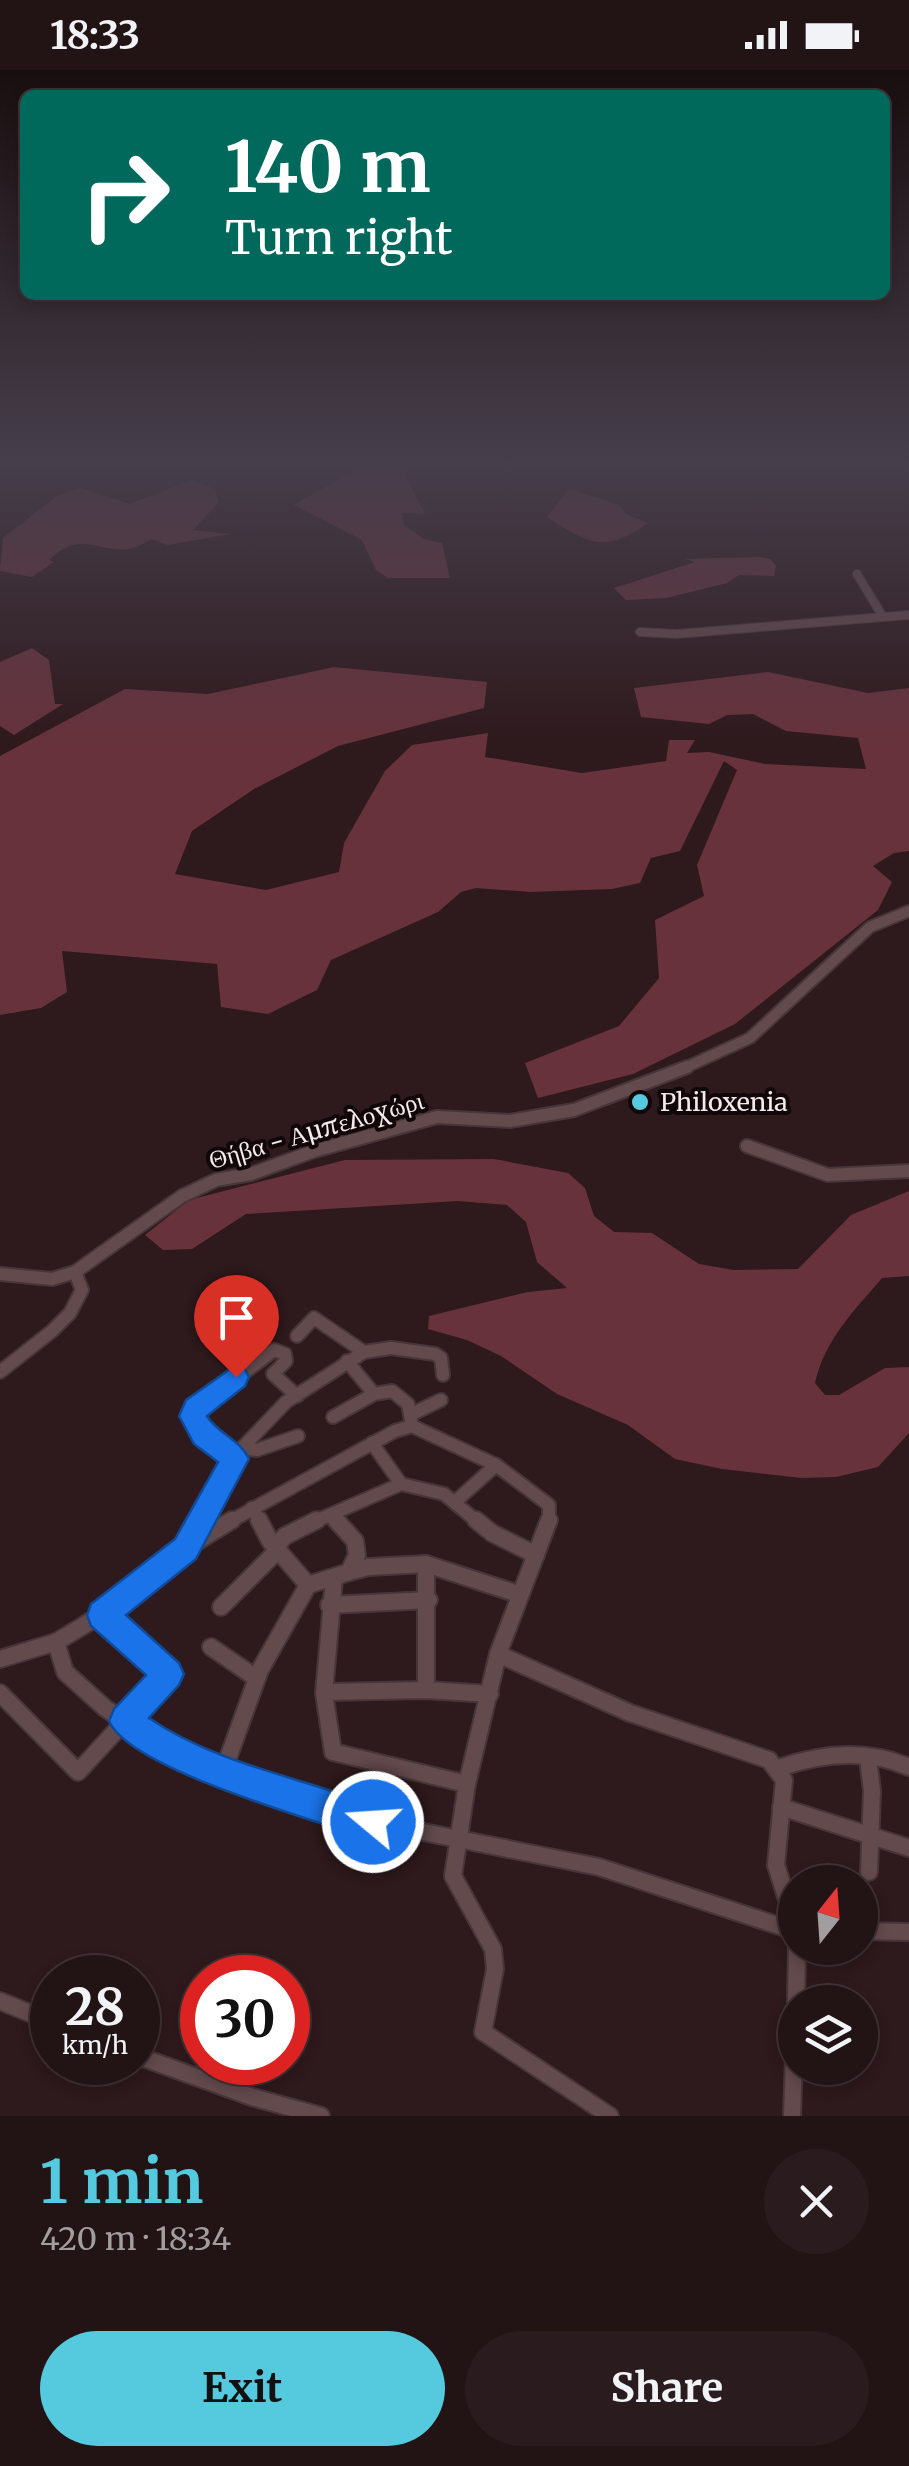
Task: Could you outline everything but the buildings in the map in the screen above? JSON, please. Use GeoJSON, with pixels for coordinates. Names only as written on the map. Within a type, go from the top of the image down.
{"type":"FeatureCollection","features":[{"type":"Feature","properties":{"kind":"street"},"geometry":{"type":"LineString","coordinates":[[857,574],[883,617]]}},
{"type":"Feature","properties":{"kind":"street"},"geometry":{"type":"LineString","coordinates":[[640,632],[678,634],[909,615]]}},
{"type":"Feature","properties":{"kind":"street","name":"Θήβα - Αμπελοχώρι"},"geometry":{"type":"LineString","coordinates":[[75,1272],[182,1196],[216,1180],[250,1174],[314,1151],[437,1118],[510,1122],[574,1110],[696,1064],[750,1038],[870,927],[909,911]]}},
{"type":"Feature","properties":{"kind":"street"},"geometry":{"type":"LineString","coordinates":[[747,1146],[828,1176],[906,1169]]}},
{"type":"Feature","properties":{"kind":"street"},"geometry":{"type":"LineString","coordinates":[[0,1274],[52,1278],[75,1272],[82,1290],[70,1313],[0,1372]]}},
{"type":"Feature","properties":{"kind":"street"},"geometry":{"type":"LineString","coordinates":[[297,1336],[314,1318],[364,1352]]}},
{"type":"Feature","properties":{"kind":"street"},"geometry":{"type":"LineString","coordinates":[[186,1549],[238,1453],[296,1396],[347,1361],[364,1352],[391,1348],[424,1350],[440,1358],[443,1374]]}},
{"type":"Feature","properties":{"kind":"street"},"geometry":{"type":"LineString","coordinates":[[296,1396],[273,1374],[286,1361],[285,1354],[274,1350],[196,1409],[193,1416],[204,1435],[238,1453],[298,1436]]}},
{"type":"Feature","properties":{"kind":"street"},"geometry":{"type":"LineString","coordinates":[[347,1361],[374,1394]]}},
{"type":"Feature","properties":{"kind":"street"},"geometry":{"type":"LineString","coordinates":[[333,1417],[374,1394],[392,1391],[400,1395],[412,1420],[496,1465],[549,1505],[549,1523],[518,1594],[498,1654],[466,1784],[453,1876],[496,1962],[480,2026],[483,2032],[610,2116]]}},
{"type":"Feature","properties":{"kind":"street"},"geometry":{"type":"LineString","coordinates":[[0,1660],[56,1642],[102,1615],[186,1549],[441,1400]]}},
{"type":"Feature","properties":{"kind":"street"},"geometry":{"type":"LineString","coordinates":[[372,1443],[401,1484]]}},
{"type":"Feature","properties":{"kind":"street"},"geometry":{"type":"LineString","coordinates":[[456,1501],[496,1465]]}},
{"type":"Feature","properties":{"kind":"street"},"geometry":{"type":"LineString","coordinates":[[221,1607],[286,1536],[401,1484],[444,1494],[492,1533],[536,1555]]}},
{"type":"Feature","properties":{"kind":"street"},"geometry":{"type":"LineString","coordinates":[[252,1508],[276,1549],[308,1585]]}},
{"type":"Feature","properties":{"kind":"street"},"geometry":{"type":"LineString","coordinates":[[331,1516],[349,1530],[359,1546],[358,1558],[341,1575],[329,1605],[326,1692],[328,1736],[334,1752],[466,1784]]}},
{"type":"Feature","properties":{"kind":"street"},"geometry":{"type":"LineString","coordinates":[[222,1772],[256,1678],[289,1612],[308,1585],[368,1567],[426,1564],[518,1594]]}},
{"type":"Feature","properties":{"kind":"street"},"geometry":{"type":"LineString","coordinates":[[426,1564],[426,1690]]}},
{"type":"Feature","properties":{"kind":"street"},"geometry":{"type":"LineString","coordinates":[[329,1605],[429,1600]]}},
{"type":"Feature","properties":{"kind":"street"},"geometry":{"type":"LineString","coordinates":[[3,1703],[35,1726],[78,1772],[168,1674],[102,1615]]}},
{"type":"Feature","properties":{"kind":"street"},"geometry":{"type":"LineString","coordinates":[[56,1642],[65,1672],[105,1708],[159,1744],[222,1772],[373,1822],[565,1858],[778,1923]]}},
{"type":"Feature","properties":{"kind":"street"},"geometry":{"type":"LineString","coordinates":[[211,1648],[256,1678]]}},
{"type":"Feature","properties":{"kind":"street"},"geometry":{"type":"LineString","coordinates":[[498,1654],[630,1713],[758,1756],[779,1768],[784,1780],[778,1872]]}},
{"type":"Feature","properties":{"kind":"street"},"geometry":{"type":"LineString","coordinates":[[326,1692],[426,1690],[490,1694]]}},
{"type":"Feature","properties":{"kind":"street"},"geometry":{"type":"LineString","coordinates":[[779,1768],[807,1756],[888,1759],[909,1767]]}},
{"type":"Feature","properties":{"kind":"street"},"geometry":{"type":"LineString","coordinates":[[868,1758],[872,1791],[869,1865]]}},
{"type":"Feature","properties":{"kind":"street"},"geometry":{"type":"LineString","coordinates":[[782,1807],[909,1848]]}},
{"type":"Feature","properties":{"kind":"street"},"geometry":{"type":"LineString","coordinates":[[878,1931],[909,1932]]}},
{"type":"Feature","properties":{"kind":"street"},"geometry":{"type":"LineString","coordinates":[[0,2001],[30,2013]]}},
{"type":"Feature","properties":{"kind":"street"},"geometry":{"type":"LineString","coordinates":[[160,2064],[252,2097],[321,2116]]}},
{"type":"Feature","properties":{"kind":"street"},"geometry":{"type":"LineString","coordinates":[[792,2116],[793,2085]]}},
{"type":"Feature","properties":{"kind":"shaded area"},"geometry":{"type":"Polygon","coordinates":[[[1,556],[53,556],[49,560],[54,562],[32,577],[0,571],[1,556]]]}},
{"type":"Feature","properties":{"kind":"shaded area"},"geometry":{"type":"Polygon","coordinates":[[[370,556],[445,556],[450,578],[388,578],[376,570],[370,556]]]}},
{"type":"Feature","properties":{"kind":"shaded area"},"geometry":{"type":"Polygon","coordinates":[[[685,559],[770,559],[776,566],[774,576],[739,575],[727,583],[666,598],[626,600],[614,588],[695,562],[685,559]]]}},
{"type":"Feature","properties":{"kind":"shaded area"},"geometry":{"type":"Polygon","coordinates":[[[32,648],[49,660],[55,704],[63,704],[14,735],[0,726],[0,662],[32,648]]]}},
{"type":"Feature","properties":{"kind":"shaded area"},"geometry":{"type":"Polygon","coordinates":[[[334,667],[487,682],[484,708],[338,746],[254,789],[192,831],[175,874],[266,890],[339,872],[344,843],[385,771],[412,745],[488,733],[485,757],[582,773],[666,761],[669,740],[695,740],[687,753],[709,752],[765,764],[866,769],[858,738],[786,731],[753,714],[727,715],[709,724],[641,717],[634,688],[768,672],[868,693],[909,688],[909,851],[894,853],[873,866],[892,882],[878,910],[735,1024],[633,1074],[538,1098],[525,1063],[619,1026],[659,978],[655,920],[704,896],[697,865],[737,770],[724,761],[680,851],[651,858],[640,883],[612,889],[530,892],[476,888],[461,892],[438,912],[331,960],[317,990],[268,1014],[221,1007],[217,964],[62,951],[67,992],[41,1008],[0,1015],[0,756],[125,689],[208,694],[334,667]]]}},
{"type":"Feature","properties":{"kind":"shaded area"},"geometry":{"type":"Polygon","coordinates":[[[494,1159],[568,1173],[585,1188],[594,1216],[614,1232],[652,1233],[699,1264],[734,1270],[798,1269],[851,1215],[909,1191],[909,1276],[882,1278],[833,1339],[815,1383],[825,1395],[839,1395],[885,1368],[909,1367],[909,1433],[878,1467],[836,1477],[801,1478],[675,1459],[628,1425],[557,1394],[501,1356],[467,1340],[428,1329],[429,1316],[528,1292],[567,1288],[537,1262],[526,1222],[507,1205],[458,1201],[246,1214],[192,1249],[163,1250],[145,1235],[189,1200],[345,1160],[494,1159]]]}},
{"type":"Feature","properties":{"kind":"place","name":"Philoxenia"},"geometry":{"type":"Point","coordinates":[640,1102]}},
{"type":"Feature","properties":{"kind":"route"},"geometry":{"type":"LineString","coordinates":[[236,1377],[196,1409],[193,1416],[204,1435],[235,1459],[186,1549],[102,1615],[168,1674],[125,1721],[159,1744],[222,1772],[373,1822]]}}]}
